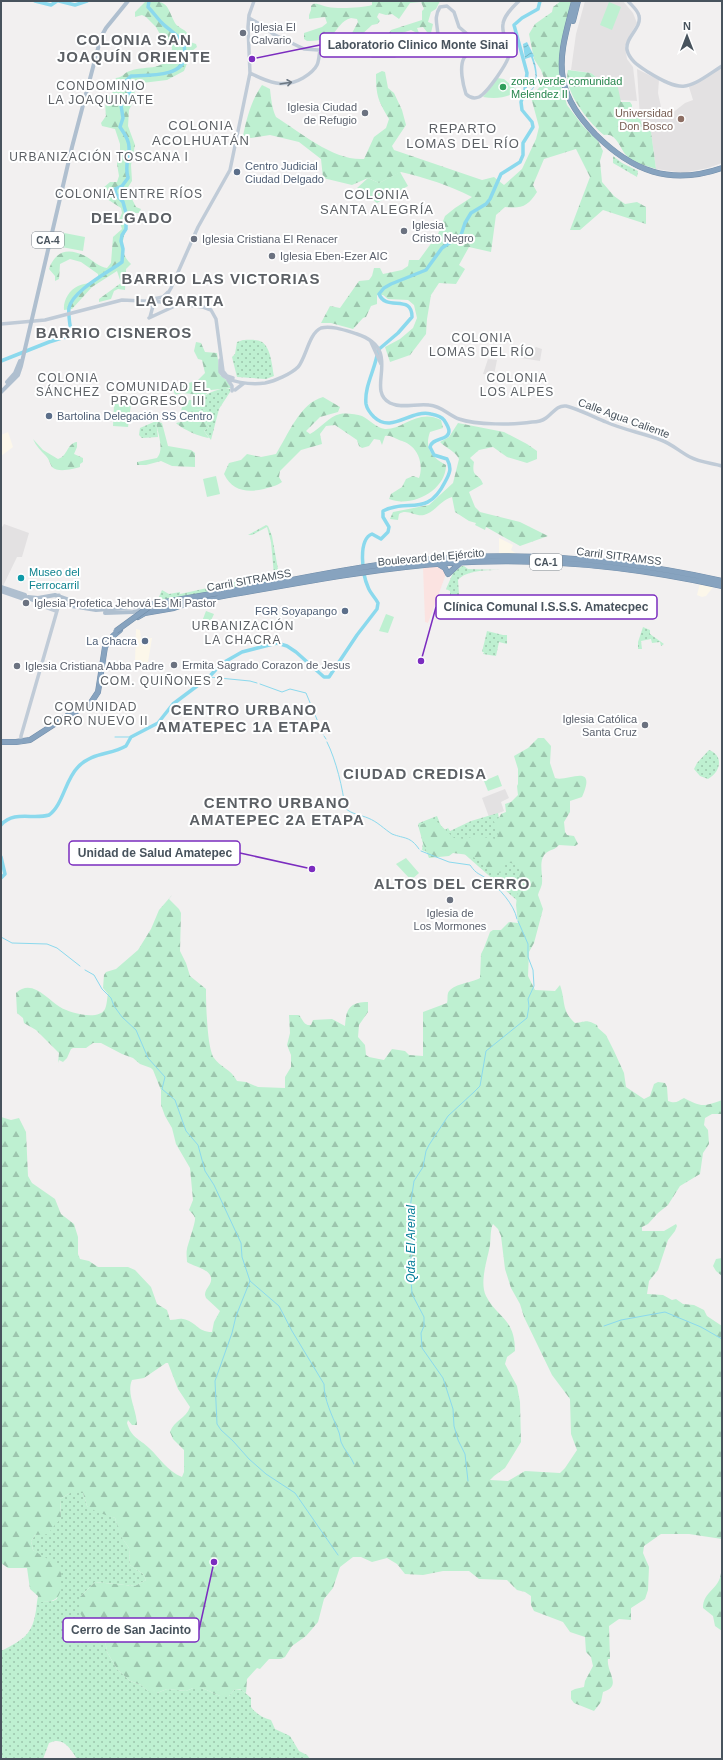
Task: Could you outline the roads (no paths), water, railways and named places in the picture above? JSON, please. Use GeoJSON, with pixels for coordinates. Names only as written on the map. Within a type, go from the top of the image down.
{"type":"FeatureCollection","features":[{"type":"Feature","properties":{"kind":"highway"},"geometry":{"type":"LineString","coordinates":[[574,1],[563,51],[562,73],[569,99],[584,122],[616,153],[629,162],[647,170],[662,174],[684,176],[709,172],[722,168]]}},
{"type":"Feature","properties":{"kind":"highway"},"geometry":{"type":"LineString","coordinates":[[578,1],[566,48],[564,71],[572,100],[584,118],[619,153],[648,168],[664,172],[690,173],[722,165]]}},
{"type":"Feature","properties":{"kind":"highway","name":"Boulevard del Ejército"},"geometry":{"type":"LineString","coordinates":[[369,570],[446,558],[541,556],[629,564],[681,572],[722,584]]}},
{"type":"Feature","properties":{"kind":"highway","name":"Boulevard del Ejército"},"geometry":{"type":"LineString","coordinates":[[194,601],[290,581],[357,571],[461,563],[541,562],[601,566],[722,584]]}},
{"type":"Feature","properties":{"kind":"highway"},"geometry":{"type":"LineString","coordinates":[[439,564],[445,568],[448,574],[461,563]]}},
{"type":"Feature","properties":{"kind":"highway","name":"Boulevard del Ejército"},"geometry":{"type":"LineString","coordinates":[[20,741],[36,735],[70,712],[85,706],[92,700],[97,688],[103,648],[107,640],[116,631],[153,604],[275,584]]}},
{"type":"Feature","properties":{"kind":"highway","name":"CA-1"},"geometry":{"type":"LineString","coordinates":[[1,741],[20,741],[37,736],[67,716],[86,707],[93,701],[98,692],[104,651],[108,643],[117,632],[142,614],[174,608],[194,601]]}},
{"type":"Feature","properties":{"kind":"main road","name":"CA-4"},"geometry":{"type":"LineString","coordinates":[[1,388],[15,373],[25,349],[68,159],[101,37],[106,28],[127,1]]}},
{"type":"Feature","properties":{"kind":"main road"},"geometry":{"type":"LineString","coordinates":[[163,302],[171,288],[198,227],[230,170],[235,139],[250,73],[248,40],[249,18],[254,1]]}},
{"type":"Feature","properties":{"kind":"main road"},"geometry":{"type":"LineString","coordinates":[[249,18],[263,26],[272,34],[304,49],[333,51],[348,47],[378,56],[394,56],[407,51],[425,48],[432,44],[437,38],[435,18],[440,7],[447,6],[452,9],[459,28],[473,39],[473,48],[465,58],[462,68],[466,94],[474,98],[479,97],[485,92],[508,59],[509,52],[503,30],[503,22],[519,1]]}},
{"type":"Feature","properties":{"kind":"main road"},"geometry":{"type":"LineString","coordinates":[[628,1],[638,13],[639,22],[628,42],[627,50],[631,59],[639,66],[672,85],[681,87],[698,83],[722,66]]}},
{"type":"Feature","properties":{"kind":"main road"},"geometry":{"type":"LineString","coordinates":[[250,73],[271,83],[286,84],[300,80],[312,72],[317,65],[320,50]]}},
{"type":"Feature","properties":{"kind":"main road"},"geometry":{"type":"LineString","coordinates":[[1,324],[31,322],[112,302],[161,298],[171,288]]}},
{"type":"Feature","properties":{"kind":"main road"},"geometry":{"type":"LineString","coordinates":[[171,288],[168,298],[171,303]]}},
{"type":"Feature","properties":{"kind":"main road"},"geometry":{"type":"LineString","coordinates":[[143,300],[206,307],[214,314],[216,320],[220,372],[231,384],[234,390],[241,384],[266,383],[298,366],[314,335],[321,328],[345,330],[371,340],[381,354],[382,367]]}},
{"type":"Feature","properties":{"kind":"main road"},"geometry":{"type":"LineString","coordinates":[[143,300],[152,306],[149,318],[180,304]]}},
{"type":"Feature","properties":{"kind":"main road"},"geometry":{"type":"LineString","coordinates":[[375,346],[382,367]]}},
{"type":"Feature","properties":{"kind":"main road","name":"CA-4"},"geometry":{"type":"LineString","coordinates":[[1,392],[18,375],[22,357]]}},
{"type":"Feature","properties":{"kind":"main road"},"geometry":{"type":"LineString","coordinates":[[220,360],[224,373],[230,378],[260,382],[275,378]]}},
{"type":"Feature","properties":{"kind":"main road","name":"Calle Agua Caliente"},"geometry":{"type":"LineString","coordinates":[[382,367],[381,391],[390,403],[401,405],[433,406],[443,409],[456,418],[466,421],[511,424],[544,419],[562,406],[570,407],[623,429],[663,440],[692,458],[722,466]]}},
{"type":"Feature","properties":{"kind":"main road"},"geometry":{"type":"LineString","coordinates":[[227,379],[250,383]]}},
{"type":"Feature","properties":{"kind":"main road","name":"Carril SITRAMSS"},"geometry":{"type":"LineString","coordinates":[[369,570],[446,559],[564,559],[626,564],[669,571],[722,584]]}},
{"type":"Feature","properties":{"kind":"main road","name":"Carril SITRAMSS"},"geometry":{"type":"LineString","coordinates":[[1,589],[42,604],[59,604],[92,610],[108,610],[157,606],[357,571]]}},
{"type":"Feature","properties":{"kind":"main road"},"geometry":{"type":"LineString","coordinates":[[1,589],[35,597],[50,594],[59,596],[59,604],[20,741]]}},
{"type":"Feature","properties":{"kind":"main road"},"geometry":{"type":"LineString","coordinates":[[1,589],[56,611]]}},
{"type":"Feature","properties":{"kind":"main road","name":"Carril SITRAMSS"},"geometry":{"type":"LineString","coordinates":[[22,596],[35,598],[52,595],[59,596],[85,606],[108,610]]}},
{"type":"Feature","properties":{"kind":"main road","name":"Boulevard del Ejército"},"geometry":{"type":"LineString","coordinates":[[59,604],[105,613],[133,612],[194,601]]}},
{"type":"Feature","properties":{"kind":"main road"},"geometry":{"type":"LineString","coordinates":[[37,604],[59,604]]}},
{"type":"Feature","properties":{"kind":"water"},"geometry":{"type":"Polygon","coordinates":[[[527,42],[534,56],[537,76],[535,86],[532,90],[528,93],[523,87],[528,92],[532,89],[536,76],[531,57],[525,59],[523,44],[527,42]]]}},
{"type":"Feature","properties":{"kind":"waterway"},"geometry":{"type":"LineString","coordinates":[[35,1],[51,5],[57,1]]}},
{"type":"Feature","properties":{"kind":"waterway"},"geometry":{"type":"LineString","coordinates":[[59,1],[75,5],[87,1]]}},
{"type":"Feature","properties":{"kind":"waterway"},"geometry":{"type":"LineString","coordinates":[[1,361],[68,336],[71,332],[69,308],[77,295],[92,282],[122,262],[123,249],[121,241],[122,235],[126,229],[126,213],[123,202],[116,194],[115,189],[122,186],[128,178],[127,165],[129,144],[120,127],[123,118],[121,105],[132,88],[126,81],[131,76],[164,74],[172,71],[184,62],[185,54],[182,42],[148,7],[149,1]]}},
{"type":"Feature","properties":{"kind":"waterway"},"geometry":{"type":"LineString","coordinates":[[1,825],[6,820],[12,818],[49,815],[58,805],[74,772],[83,762],[95,756],[126,746],[131,737],[158,723],[173,704],[209,677],[221,664],[242,652],[277,643],[287,646],[324,677],[329,677],[357,635],[377,609],[378,603],[369,589],[364,575],[362,559],[364,543],[372,534],[381,539],[388,532],[389,527],[383,517],[383,511],[392,507],[424,504],[431,500],[438,493],[445,482],[450,468],[447,459],[434,455],[430,447],[431,444],[444,438],[448,434],[448,427],[444,420],[438,416],[423,413],[394,422],[381,422],[374,417],[367,408],[366,397],[368,384],[378,350],[398,333],[412,317],[411,310],[408,306],[387,302],[382,299],[379,294],[384,288],[391,284],[426,270],[442,248],[461,235],[465,223],[471,213],[486,204],[490,199],[501,174],[520,162],[523,155],[523,143],[533,127],[532,122],[522,110],[521,102],[525,90],[527,73],[514,25],[522,18],[538,9],[540,1]]}},
{"type":"Feature","properties":{"kind":"waterway","name":"Qda. El Arenal"},"geometry":{"type":"LineString","coordinates":[[209,677],[257,683]]}},
{"type":"Feature","properties":{"kind":"waterway","name":"Qda. El Arenal"},"geometry":{"type":"LineString","coordinates":[[260,684],[282,692],[290,689],[306,693],[323,734]]}},
{"type":"Feature","properties":{"kind":"waterway"},"geometry":{"type":"LineString","coordinates":[[115,737],[131,737]]}},
{"type":"Feature","properties":{"kind":"waterway","name":"Qda. El Arenal"},"geometry":{"type":"LineString","coordinates":[[327,742],[339,775],[345,808],[353,813],[372,820],[392,834],[407,838],[419,849]]}},
{"type":"Feature","properties":{"kind":"waterway","name":"Qda. El Arenal"},"geometry":{"type":"LineString","coordinates":[[421,851],[449,862],[470,865],[476,872],[487,879],[501,892],[513,908],[517,919]]}},
{"type":"Feature","properties":{"kind":"waterway"},"geometry":{"type":"LineString","coordinates":[[1,857],[5,874],[1,878]]}},
{"type":"Feature","properties":{"kind":"waterway","name":"Qda. El Arenal"},"geometry":{"type":"LineString","coordinates":[[468,1481],[465,1454],[458,1440],[454,1426],[453,1409],[443,1378],[422,1348],[421,1333],[424,1326],[424,1317],[412,1294],[410,1263],[413,1247],[409,1225],[409,1215],[414,1181],[423,1167],[426,1151],[429,1145],[448,1116],[480,1086],[486,1051],[527,1018],[529,1006],[528,999],[534,986],[533,970],[528,957],[528,944],[518,921]]}},
{"type":"Feature","properties":{"kind":"waterway"},"geometry":{"type":"LineString","coordinates":[[1,937],[12,943],[47,944],[57,948],[80,966]]}},
{"type":"Feature","properties":{"kind":"waterway"},"geometry":{"type":"LineString","coordinates":[[85,970],[94,975],[102,989],[111,998],[114,1006],[122,1017],[136,1030],[148,1058],[165,1077],[162,1089],[175,1100],[186,1131],[198,1145],[205,1171],[214,1185],[241,1243],[242,1257],[250,1281],[236,1316],[232,1333],[215,1381],[217,1424],[249,1459],[266,1474],[295,1493],[338,1555]]}},
{"type":"Feature","properties":{"kind":"waterway"},"geometry":{"type":"LineString","coordinates":[[250,1281],[279,1306],[292,1331],[324,1384],[327,1402],[339,1432],[341,1442],[354,1464]]}},
{"type":"Feature","properties":{"kind":"waterway"},"geometry":{"type":"LineString","coordinates":[[604,1326],[621,1320],[665,1312],[701,1327],[722,1339]]}},
{"type":"Feature","properties":{"kind":"place","name":"Iglesia El Calvario"},"geometry":{"type":"Point","coordinates":[243,33]}},
{"type":"Feature","properties":{"kind":"place","name":"Laboratorio Clinico Monte Sinai"},"geometry":{"type":"Point","coordinates":[252,59]}},
{"type":"Feature","properties":{"kind":"place","name":"zona verde comunidad Melendez II"},"geometry":{"type":"Point","coordinates":[503,87]}},
{"type":"Feature","properties":{"kind":"place","name":"Iglesia Ciudad de Refugio"},"geometry":{"type":"Point","coordinates":[365,113]}},
{"type":"Feature","properties":{"kind":"place","name":"Universidad Don Bosco"},"geometry":{"type":"Point","coordinates":[681,119]}},
{"type":"Feature","properties":{"kind":"place","name":"Centro Judicial Ciudad Delgado"},"geometry":{"type":"Point","coordinates":[237,172]}},
{"type":"Feature","properties":{"kind":"place","name":"Iglesia Cristo Negro"},"geometry":{"type":"Point","coordinates":[404,231]}},
{"type":"Feature","properties":{"kind":"place","name":"Iglesia Cristiana El Renacer"},"geometry":{"type":"Point","coordinates":[194,239]}},
{"type":"Feature","properties":{"kind":"place","name":"Iglesia Eben-Ezer AIC"},"geometry":{"type":"Point","coordinates":[272,256]}},
{"type":"Feature","properties":{"kind":"place","name":"Bartolina Delegación SS Centro"},"geometry":{"type":"Point","coordinates":[49,416]}},
{"type":"Feature","properties":{"kind":"place","name":"Museo del Ferrocarril"},"geometry":{"type":"Point","coordinates":[21,578]}},
{"type":"Feature","properties":{"kind":"place","name":"Iglesia Profetica Jehová Es Mi Pastor"},"geometry":{"type":"Point","coordinates":[26,603]}},
{"type":"Feature","properties":{"kind":"place","name":"FGR Soyapango"},"geometry":{"type":"Point","coordinates":[345,611]}},
{"type":"Feature","properties":{"kind":"place","name":"La Chacra"},"geometry":{"type":"Point","coordinates":[145,641]}},
{"type":"Feature","properties":{"kind":"place","name":"Clínica Comunal I.S.S.S. Amatecpec"},"geometry":{"type":"Point","coordinates":[421,661]}},
{"type":"Feature","properties":{"kind":"place","name":"Ermita Sagrado Corazon de Jesus"},"geometry":{"type":"Point","coordinates":[174,665]}},
{"type":"Feature","properties":{"kind":"place","name":"Iglesia Cristiana Abba Padre"},"geometry":{"type":"Point","coordinates":[17,666]}},
{"type":"Feature","properties":{"kind":"place","name":"Iglesia Católica Santa Cruz"},"geometry":{"type":"Point","coordinates":[645,725]}},
{"type":"Feature","properties":{"kind":"place","name":"Unidad de Salud Amatepec"},"geometry":{"type":"Point","coordinates":[312,869]}},
{"type":"Feature","properties":{"kind":"place","name":"Iglesia de Los Mormones"},"geometry":{"type":"Point","coordinates":[450,900]}},
{"type":"Feature","properties":{"kind":"place","name":"Cerro de San Jacinto"},"geometry":{"type":"Point","coordinates":[214,1562]}},
{"type":"Feature","properties":{"kind":"district","name":"COLONIA SAN JOAQUÍN ORIENTE"},"geometry":{"type":"Point","coordinates":[134,48]}},
{"type":"Feature","properties":{"kind":"district","name":"CONDOMINIO LA JOAQUINATE"},"geometry":{"type":"Point","coordinates":[101,93]}},
{"type":"Feature","properties":{"kind":"district","name":"COLONIA ACOLHUATÁN"},"geometry":{"type":"Point","coordinates":[201,132]}},
{"type":"Feature","properties":{"kind":"district","name":"REPARTO LOMAS DEL RÍO"},"geometry":{"type":"Point","coordinates":[463,136]}},
{"type":"Feature","properties":{"kind":"district","name":"URBANIZACIÓN TOSCANA I"},"geometry":{"type":"Point","coordinates":[99,157]}},
{"type":"Feature","properties":{"kind":"district","name":"COLONIA ENTRE RÍOS"},"geometry":{"type":"Point","coordinates":[129,194]}},
{"type":"Feature","properties":{"kind":"district","name":"COLONIA SANTA ALEGRÍA"},"geometry":{"type":"Point","coordinates":[377,202]}},
{"type":"Feature","properties":{"kind":"district","name":"DELGADO"},"geometry":{"type":"Point","coordinates":[132,217]}},
{"type":"Feature","properties":{"kind":"district","name":"BARRIO LAS VICTORIAS"},"geometry":{"type":"Point","coordinates":[221,278]}},
{"type":"Feature","properties":{"kind":"district","name":"LA GARITA"},"geometry":{"type":"Point","coordinates":[180,300]}},
{"type":"Feature","properties":{"kind":"district","name":"BARRIO CISNEROS"},"geometry":{"type":"Point","coordinates":[114,332]}},
{"type":"Feature","properties":{"kind":"district","name":"COLONIA LOMAS DEL RÍO"},"geometry":{"type":"Point","coordinates":[482,345]}},
{"type":"Feature","properties":{"kind":"district","name":"COLONIA SÁNCHEZ"},"geometry":{"type":"Point","coordinates":[68,385]}},
{"type":"Feature","properties":{"kind":"district","name":"COLONIA LOS ALPES"},"geometry":{"type":"Point","coordinates":[517,385]}},
{"type":"Feature","properties":{"kind":"district","name":"COMUNIDAD EL PROGRESO III"},"geometry":{"type":"Point","coordinates":[158,394]}},
{"type":"Feature","properties":{"kind":"district","name":"URBANIZACIÓN LA CHACRA"},"geometry":{"type":"Point","coordinates":[243,633]}},
{"type":"Feature","properties":{"kind":"district","name":"COM. QUIÑONES 2"},"geometry":{"type":"Point","coordinates":[162,681]}},
{"type":"Feature","properties":{"kind":"district","name":"COMUNIDAD CORO NUEVO II"},"geometry":{"type":"Point","coordinates":[96,714]}},
{"type":"Feature","properties":{"kind":"district","name":"CENTRO URBANO AMATEPEC 1A ETAPA"},"geometry":{"type":"Point","coordinates":[244,718]}},
{"type":"Feature","properties":{"kind":"district","name":"CIUDAD CREDISA"},"geometry":{"type":"Point","coordinates":[415,773]}},
{"type":"Feature","properties":{"kind":"district","name":"CENTRO URBANO AMATEPEC 2A ETAPA"},"geometry":{"type":"Point","coordinates":[277,810]}},
{"type":"Feature","properties":{"kind":"district","name":"ALTOS DEL CERRO"},"geometry":{"type":"Point","coordinates":[452,883]}}]}
